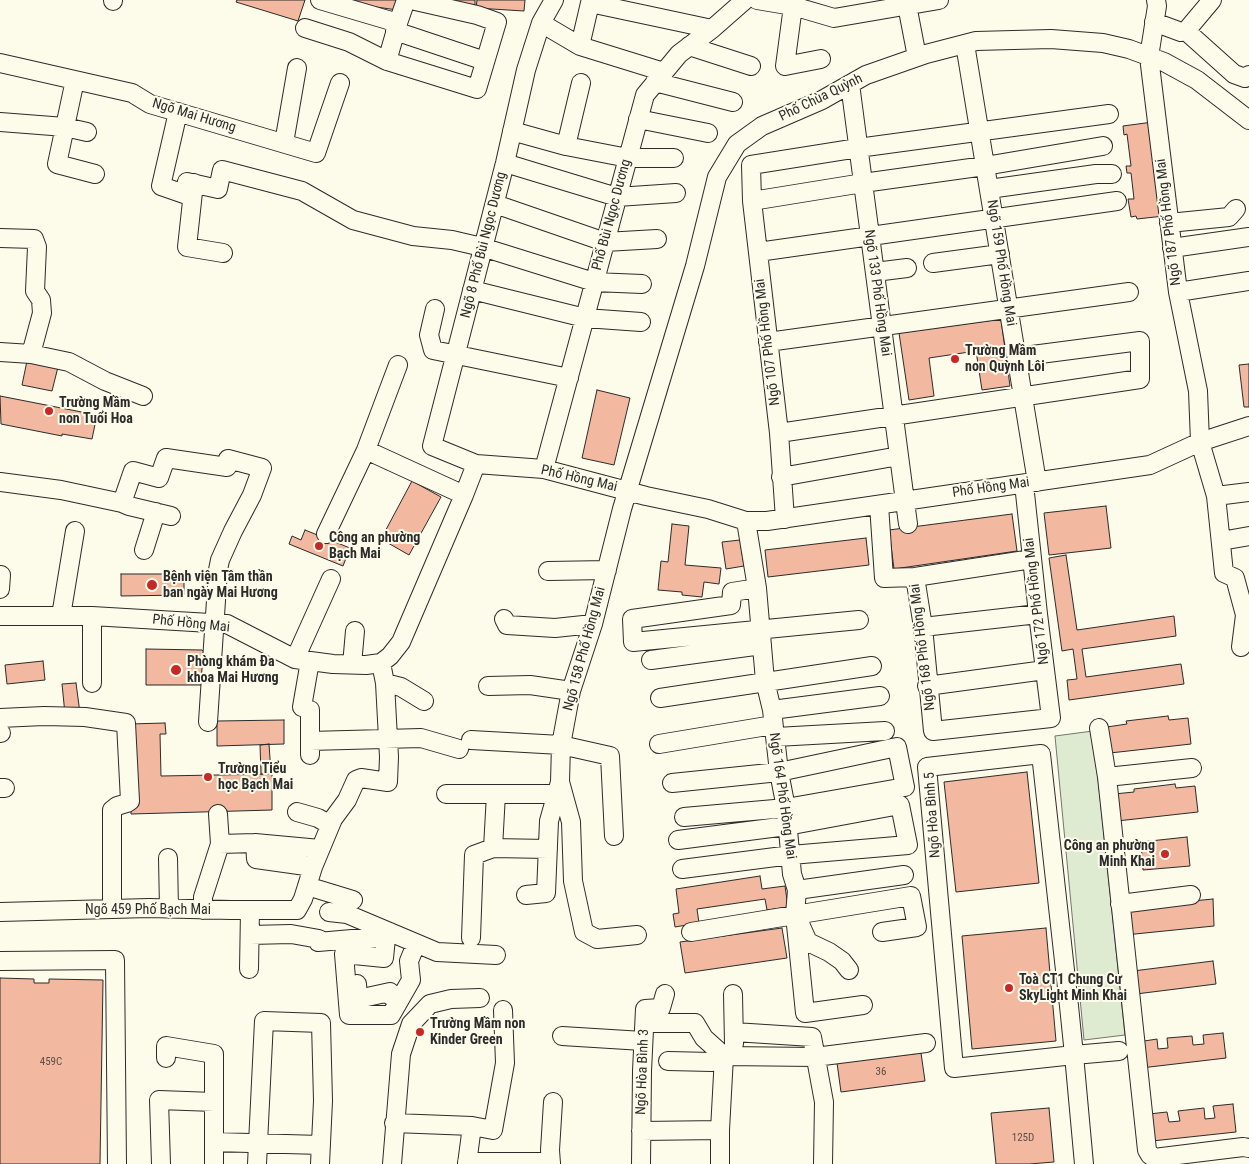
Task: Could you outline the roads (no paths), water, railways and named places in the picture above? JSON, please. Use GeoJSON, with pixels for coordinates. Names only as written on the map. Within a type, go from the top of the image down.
{"type":"FeatureCollection","features":[{"type":"Feature","properties":{"kind":"street"},"geometry":{"type":"LineString","coordinates":[[320,0],[485,62]]}},
{"type":"Feature","properties":{"kind":"street"},"geometry":{"type":"LineString","coordinates":[[387,60],[406,0]]}},
{"type":"Feature","properties":{"kind":"street"},"geometry":{"type":"LineString","coordinates":[[305,28],[348,42],[387,60],[477,89],[497,22],[476,15],[411,0]]}},
{"type":"Feature","properties":{"kind":"street","name":"Ngõ 8 Phố Bùi Ngọc Dương"},"geometry":{"type":"LineString","coordinates":[[476,464],[432,446],[482,247],[495,204],[526,70],[541,23],[554,0]]}},
{"type":"Feature","properties":{"kind":"street","name":"Phố Bùi Ngọc Dương"},"geometry":{"type":"LineString","coordinates":[[544,470],[645,95],[679,54],[712,30],[745,0]]}},
{"type":"Feature","properties":{"kind":"street"},"geometry":{"type":"LineString","coordinates":[[757,0],[793,6],[834,18],[938,0]]}},
{"type":"Feature","properties":{"kind":"street","name":"Ngõ 187 Phố Hồng Mai"},"geometry":{"type":"LineString","coordinates":[[1156,0],[1149,56],[1172,248],[1178,292],[1198,391],[1200,442],[1216,496],[1224,573],[1235,578],[1245,615],[1241,647]]}},
{"type":"Feature","properties":{"kind":"street"},"geometry":{"type":"LineString","coordinates":[[1154,22],[1181,32],[1186,31],[1212,0]]}},
{"type":"Feature","properties":{"kind":"street"},"geometry":{"type":"LineString","coordinates":[[580,46],[590,3],[712,30]]}},
{"type":"Feature","properties":{"kind":"street"},"geometry":{"type":"LineString","coordinates":[[793,6],[785,66],[821,59]]}},
{"type":"Feature","properties":{"kind":"street"},"geometry":{"type":"LineString","coordinates":[[907,6],[917,58]]}},
{"type":"Feature","properties":{"kind":"street"},"geometry":{"type":"LineString","coordinates":[[541,23],[580,46],[659,77],[733,102]]}},
{"type":"Feature","properties":{"kind":"street"},"geometry":{"type":"LineString","coordinates":[[1186,31],[1234,74],[1245,78],[1249,75]]}},
{"type":"Feature","properties":{"kind":"street","name":"Phố Chùa Quỳnh"},"geometry":{"type":"LineString","coordinates":[[628,491],[696,266],[717,177],[737,144],[762,126],[822,100],[866,76],[917,58],[976,41],[1051,39],[1103,43],[1129,49],[1164,62],[1197,80],[1249,120]]}},
{"type":"Feature","properties":{"kind":"street","name":"Ngõ 159 Phố Hồng Mai"},"geometry":{"type":"LineString","coordinates":[[965,44],[1024,397],[1031,483]]}},
{"type":"Feature","properties":{"kind":"street"},"geometry":{"type":"LineString","coordinates":[[689,46],[751,66]]}},
{"type":"Feature","properties":{"kind":"street","name":"Ngõ Mai Hương"},"geometry":{"type":"LineString","coordinates":[[0,63],[132,93],[150,104],[316,153],[340,84]]}},
{"type":"Feature","properties":{"kind":"street"},"geometry":{"type":"LineString","coordinates":[[284,143],[297,68]]}},
{"type":"Feature","properties":{"kind":"street"},"geometry":{"type":"LineString","coordinates":[[75,80],[57,164],[95,174]]}},
{"type":"Feature","properties":{"kind":"street"},"geometry":{"type":"LineString","coordinates":[[566,146],[581,84]]}},
{"type":"Feature","properties":{"kind":"street","name":"Ngõ 133 Phố Hồng Mai"},"geometry":{"type":"LineString","coordinates":[[850,84],[908,524]]}},
{"type":"Feature","properties":{"kind":"street"},"geometry":{"type":"LineString","coordinates":[[178,112],[161,186],[184,194],[188,182],[218,189],[222,170],[302,191],[353,220],[413,236],[452,240],[482,247],[594,282],[642,284]]}},
{"type":"Feature","properties":{"kind":"street"},"geometry":{"type":"LineString","coordinates":[[858,148],[1109,114]]}},
{"type":"Feature","properties":{"kind":"street"},"geometry":{"type":"LineString","coordinates":[[638,120],[708,133]]}},
{"type":"Feature","properties":{"kind":"street"},"geometry":{"type":"LineString","coordinates":[[0,122],[66,127],[87,132]]}},
{"type":"Feature","properties":{"kind":"street"},"geometry":{"type":"LineString","coordinates":[[512,131],[566,146],[628,158],[674,158]]}},
{"type":"Feature","properties":{"kind":"street"},"geometry":{"type":"LineString","coordinates":[[752,201],[986,166],[1103,146]]}},
{"type":"Feature","properties":{"kind":"street","name":"Ngõ 107 Phố Hồng Mai"},"geometry":{"type":"LineString","coordinates":[[785,519],[779,433],[752,201],[751,165],[858,148]]}},
{"type":"Feature","properties":{"kind":"street"},"geometry":{"type":"LineString","coordinates":[[505,163],[617,197],[676,193]]}},
{"type":"Feature","properties":{"kind":"street"},"geometry":{"type":"LineString","coordinates":[[989,189],[1096,174],[1112,174]]}},
{"type":"Feature","properties":{"kind":"street"},"geometry":{"type":"LineString","coordinates":[[194,183],[187,247],[222,253]]}},
{"type":"Feature","properties":{"kind":"street"},"geometry":{"type":"LineString","coordinates":[[758,252],[1117,201]]}},
{"type":"Feature","properties":{"kind":"street"},"geometry":{"type":"LineString","coordinates":[[495,204],[605,242],[657,239]]}},
{"type":"Feature","properties":{"kind":"street"},"geometry":{"type":"LineString","coordinates":[[1169,223],[1228,217],[1236,208]]}},
{"type":"Feature","properties":{"kind":"street"},"geometry":{"type":"LineString","coordinates":[[1172,248],[1249,237]]}},
{"type":"Feature","properties":{"kind":"street"},"geometry":{"type":"LineString","coordinates":[[0,238],[34,239],[37,247],[35,291],[41,300],[42,313],[31,354]]}},
{"type":"Feature","properties":{"kind":"street"},"geometry":{"type":"LineString","coordinates":[[933,264],[1000,254]]}},
{"type":"Feature","properties":{"kind":"street"},"geometry":{"type":"LineString","coordinates":[[875,272],[908,268]]}},
{"type":"Feature","properties":{"kind":"street"},"geometry":{"type":"LineString","coordinates":[[1178,292],[1249,281]]}},
{"type":"Feature","properties":{"kind":"street"},"geometry":{"type":"LineString","coordinates":[[472,290],[585,318],[641,322]]}},
{"type":"Feature","properties":{"kind":"street"},"geometry":{"type":"LineString","coordinates":[[768,342],[1129,292]]}},
{"type":"Feature","properties":{"kind":"street"},"geometry":{"type":"LineString","coordinates":[[435,310],[429,335],[432,350],[456,353],[569,378]]}},
{"type":"Feature","properties":{"kind":"street"},"geometry":{"type":"LineString","coordinates":[[779,433],[1140,379],[1140,341],[1017,357]]}},
{"type":"Feature","properties":{"kind":"street"},"geometry":{"type":"LineString","coordinates":[[0,352],[31,354],[69,362],[105,381],[143,396]]}},
{"type":"Feature","properties":{"kind":"street"},"geometry":{"type":"LineString","coordinates":[[326,534],[366,450],[398,365]]}},
{"type":"Feature","properties":{"kind":"street","name":"Phố Hồng Mai"},"geometry":{"type":"LineString","coordinates":[[476,464],[544,470],[708,509],[746,521],[785,519],[1150,466],[1200,442],[1249,426]]}},
{"type":"Feature","properties":{"kind":"street"},"geometry":{"type":"LineString","coordinates":[[366,450],[464,495]]}},
{"type":"Feature","properties":{"kind":"street"},"geometry":{"type":"LineString","coordinates":[[781,477],[899,456]]}},
{"type":"Feature","properties":{"kind":"street"},"geometry":{"type":"LineString","coordinates":[[122,503],[133,471],[159,478],[166,458],[227,467],[228,459],[262,468],[250,501],[233,531],[220,560],[216,586],[208,722]]}},
{"type":"Feature","properties":{"kind":"street"},"geometry":{"type":"LineString","coordinates":[[353,900],[307,886],[330,824],[347,800],[356,780],[361,778],[388,782],[388,739],[381,663],[390,656],[401,642],[476,464]]}},
{"type":"Feature","properties":{"kind":"street"},"geometry":{"type":"LineString","coordinates":[[0,482],[61,490],[164,514],[144,550]]}},
{"type":"Feature","properties":{"kind":"street","name":"Ngõ 172 Phố Hồng Mai"},"geometry":{"type":"LineString","coordinates":[[933,731],[1052,718],[1032,558],[1031,483]]}},
{"type":"Feature","properties":{"kind":"street","name":"Ngõ 158 Phố Hồng Mai"},"geometry":{"type":"LineString","coordinates":[[628,491],[593,624],[571,691],[561,745],[558,788],[571,822],[573,881],[584,932],[597,939],[637,935]]}},
{"type":"Feature","properties":{"kind":"street"},"geometry":{"type":"LineString","coordinates":[[1216,496],[1249,492]]}},
{"type":"Feature","properties":{"kind":"street","name":"Ngõ 168 Phố Hồng Mai"},"geometry":{"type":"LineString","coordinates":[[879,505],[884,578],[915,576],[923,627],[927,686],[933,731]]}},
{"type":"Feature","properties":{"kind":"street","name":"Ngõ 164 Phố Hồng Mai"},"geometry":{"type":"LineString","coordinates":[[746,521],[757,588],[765,680],[786,808],[792,874],[797,890],[795,915],[806,1013],[863,1005]]}},
{"type":"Feature","properties":{"kind":"street"},"geometry":{"type":"LineString","coordinates":[[62,616],[75,532]]}},
{"type":"Feature","properties":{"kind":"street"},"geometry":{"type":"LineString","coordinates":[[1221,541],[1249,536]]}},
{"type":"Feature","properties":{"kind":"street"},"geometry":{"type":"LineString","coordinates":[[915,576],[1032,558]]}},
{"type":"Feature","properties":{"kind":"street"},"geometry":{"type":"LineString","coordinates":[[548,571],[607,570]]}},
{"type":"Feature","properties":{"kind":"street"},"geometry":{"type":"LineString","coordinates":[[331,580],[302,660],[302,707],[310,710],[310,748],[388,739],[420,738],[465,744],[561,745],[610,756],[614,836]]}},
{"type":"Feature","properties":{"kind":"street"},"geometry":{"type":"LineString","coordinates":[[757,588],[732,592],[731,605],[632,619],[633,642],[761,637]]}},
{"type":"Feature","properties":{"kind":"street"},"geometry":{"type":"LineString","coordinates":[[923,627],[1038,614]]}},
{"type":"Feature","properties":{"kind":"street","name":"Phố Hồng Mai"},"geometry":{"type":"LineString","coordinates":[[0,616],[92,616],[227,624],[302,660],[352,665],[381,663]]}},
{"type":"Feature","properties":{"kind":"street"},"geometry":{"type":"LineString","coordinates":[[92,616],[92,683]]}},
{"type":"Feature","properties":{"kind":"street"},"geometry":{"type":"LineString","coordinates":[[504,619],[507,625],[555,628],[593,624]]}},
{"type":"Feature","properties":{"kind":"street"},"geometry":{"type":"LineString","coordinates":[[651,660],[761,637],[859,620]]}},
{"type":"Feature","properties":{"kind":"street"},"geometry":{"type":"LineString","coordinates":[[352,665],[355,631]]}},
{"type":"Feature","properties":{"kind":"street"},"geometry":{"type":"LineString","coordinates":[[660,698],[765,680],[872,666]]}},
{"type":"Feature","properties":{"kind":"street"},"geometry":{"type":"LineString","coordinates":[[927,686],[1045,670]]}},
{"type":"Feature","properties":{"kind":"street"},"geometry":{"type":"LineString","coordinates":[[384,683],[401,687],[424,701]]}},
{"type":"Feature","properties":{"kind":"street"},"geometry":{"type":"LineString","coordinates":[[488,686],[530,685],[571,691]]}},
{"type":"Feature","properties":{"kind":"street"},"geometry":{"type":"LineString","coordinates":[[659,744],[773,724],[880,696]]}},
{"type":"Feature","properties":{"kind":"street"},"geometry":{"type":"LineString","coordinates":[[0,728],[85,717],[126,723],[130,800],[112,810],[112,909]]}},
{"type":"Feature","properties":{"kind":"street"},"geometry":{"type":"LineString","coordinates":[[773,724],[885,730]]}},
{"type":"Feature","properties":{"kind":"street"},"geometry":{"type":"LineString","coordinates":[[1100,728],[1107,777],[1147,1150],[1154,1158],[1242,1147],[1249,1148]]}},
{"type":"Feature","properties":{"kind":"street"},"geometry":{"type":"LineString","coordinates":[[672,783],[779,772],[897,748],[905,787],[786,808],[684,818]]}},
{"type":"Feature","properties":{"kind":"street","name":"Ngõ Hòa Bình 5"},"geometry":{"type":"LineString","coordinates":[[1084,1164],[1074,1055],[1041,754],[927,767],[954,1068],[1074,1055],[1119,1051]]}},
{"type":"Feature","properties":{"kind":"street"},"geometry":{"type":"LineString","coordinates":[[1107,777],[1192,768]]}},
{"type":"Feature","properties":{"kind":"street"},"geometry":{"type":"LineString","coordinates":[[446,794],[496,794],[558,788],[549,821],[546,893],[526,895]]}},
{"type":"Feature","properties":{"kind":"street"},"geometry":{"type":"LineString","coordinates":[[493,848],[496,794]]}},
{"type":"Feature","properties":{"kind":"street"},"geometry":{"type":"LineString","coordinates":[[678,840],[787,826],[900,805],[908,845],[791,855],[682,869]]}},
{"type":"Feature","properties":{"kind":"street"},"geometry":{"type":"LineString","coordinates":[[297,812],[318,818],[330,824]]}},
{"type":"Feature","properties":{"kind":"street"},"geometry":{"type":"LineString","coordinates":[[203,910],[203,897],[220,844],[218,814]]}},
{"type":"Feature","properties":{"kind":"street"},"geometry":{"type":"LineString","coordinates":[[220,844],[255,843],[320,849]]}},
{"type":"Feature","properties":{"kind":"street"},"geometry":{"type":"LineString","coordinates":[[255,843],[256,859],[313,867]]}},
{"type":"Feature","properties":{"kind":"street"},"geometry":{"type":"LineString","coordinates":[[471,938],[474,855],[493,848],[548,849]]}},
{"type":"Feature","properties":{"kind":"street"},"geometry":{"type":"LineString","coordinates":[[168,858],[169,909]]}},
{"type":"Feature","properties":{"kind":"street"},"geometry":{"type":"LineString","coordinates":[[797,890],[904,875]]}},
{"type":"Feature","properties":{"kind":"street","name":"Ngõ 459 Phố Bạch Mai"},"geometry":{"type":"LineString","coordinates":[[0,912],[112,909],[297,910],[307,886]]}},
{"type":"Feature","properties":{"kind":"street"},"geometry":{"type":"LineString","coordinates":[[1120,904],[1191,895]]}},
{"type":"Feature","properties":{"kind":"street"},"geometry":{"type":"LineString","coordinates":[[691,932],[911,896],[917,927],[882,932]]}},
{"type":"Feature","properties":{"kind":"street"},"geometry":{"type":"LineString","coordinates":[[249,969],[250,910]]}},
{"type":"Feature","properties":{"kind":"street"},"geometry":{"type":"LineString","coordinates":[[329,912],[347,914],[388,935],[437,952],[496,955]]}},
{"type":"Feature","properties":{"kind":"street"},"geometry":{"type":"LineString","coordinates":[[795,915],[806,934],[808,942],[829,952],[842,961],[850,970]]}},
{"type":"Feature","properties":{"kind":"street"},"geometry":{"type":"LineString","coordinates":[[250,935],[291,934],[319,939],[318,942],[388,935]]}},
{"type":"Feature","properties":{"kind":"street"},"geometry":{"type":"LineString","coordinates":[[388,935],[384,958],[344,954],[351,983],[349,1015],[391,1015],[411,980],[409,961],[416,944]]}},
{"type":"Feature","properties":{"kind":"street"},"geometry":{"type":"LineString","coordinates":[[0,961],[115,960],[117,1164]]}},
{"type":"Feature","properties":{"kind":"street"},"geometry":{"type":"LineString","coordinates":[[351,983],[389,990]]}},
{"type":"Feature","properties":{"kind":"street","name":"Ngõ Hòa Bình 3"},"geometry":{"type":"LineString","coordinates":[[641,1164],[645,1009],[661,1008],[665,994]]}},
{"type":"Feature","properties":{"kind":"street"},"geometry":{"type":"LineString","coordinates":[[720,1164],[720,1130],[729,1056],[734,1032],[733,994]]}},
{"type":"Feature","properties":{"kind":"street"},"geometry":{"type":"LineString","coordinates":[[392,1164],[401,1054],[411,1024],[430,1004],[451,999],[480,998]]}},
{"type":"Feature","properties":{"kind":"street"},"geometry":{"type":"LineString","coordinates":[[394,1123],[472,1126],[493,1130],[505,1063],[503,1010]]}},
{"type":"Feature","properties":{"kind":"street"},"geometry":{"type":"LineString","coordinates":[[257,1164],[264,1021],[321,1023],[323,1101],[320,1164]]}},
{"type":"Feature","properties":{"kind":"street"},"geometry":{"type":"LineString","coordinates":[[645,1023],[695,1023],[704,1038],[729,1056]]}},
{"type":"Feature","properties":{"kind":"street"},"geometry":{"type":"LineString","coordinates":[[734,1032],[812,1037],[824,1102],[823,1164]]}},
{"type":"Feature","properties":{"kind":"street"},"geometry":{"type":"LineString","coordinates":[[562,1036],[643,1041]]}},
{"type":"Feature","properties":{"kind":"street"},"geometry":{"type":"LineString","coordinates":[[668,1061],[712,1062],[729,1056],[815,1057],[926,1042]]}},
{"type":"Feature","properties":{"kind":"street"},"geometry":{"type":"LineString","coordinates":[[166,1058],[166,1046],[214,1054],[214,1164]]}},
{"type":"Feature","properties":{"kind":"street"},"geometry":{"type":"LineString","coordinates":[[161,1164],[159,1100],[214,1102]]}},
{"type":"Feature","properties":{"kind":"street"},"geometry":{"type":"LineString","coordinates":[[472,1126],[467,1163],[551,1163],[553,1102]]}},
{"type":"Feature","properties":{"kind":"street"},"geometry":{"type":"LineString","coordinates":[[641,1131],[720,1130]]}},
{"type":"Feature","properties":{"kind":"street"},"geometry":{"type":"LineString","coordinates":[[214,1142],[321,1145]]}},
{"type":"Feature","properties":{"kind":"place","name":"Trường Mầm non Quỳnh Lôi"},"geometry":{"type":"Point","coordinates":[955,359]}},
{"type":"Feature","properties":{"kind":"place","name":"Trường Mầm non Tuổi Hoa"},"geometry":{"type":"Point","coordinates":[49,411]}},
{"type":"Feature","properties":{"kind":"place","name":"Công an phường Bạch Mai"},"geometry":{"type":"Point","coordinates":[319,546]}},
{"type":"Feature","properties":{"kind":"place","name":"Bệnh viện Tâm thần ban ngày Mai Hương"},"geometry":{"type":"Point","coordinates":[152,585]}},
{"type":"Feature","properties":{"kind":"place","name":"Phòng khám Đa khoa Mai Hương"},"geometry":{"type":"Point","coordinates":[176,670]}},
{"type":"Feature","properties":{"kind":"place","name":"Trường Tiểu học Bạch Mai"},"geometry":{"type":"Point","coordinates":[208,777]}},
{"type":"Feature","properties":{"kind":"place","name":"Công an phường Minh Khai"},"geometry":{"type":"Point","coordinates":[1165,854]}},
{"type":"Feature","properties":{"kind":"place","name":"Toà CT1 Chung Cư SkyLight Minh Khai"},"geometry":{"type":"Point","coordinates":[1009,988]}},
{"type":"Feature","properties":{"kind":"place","name":"Trường Mầm non Kinder Green"},"geometry":{"type":"Point","coordinates":[420,1032]}}]}
